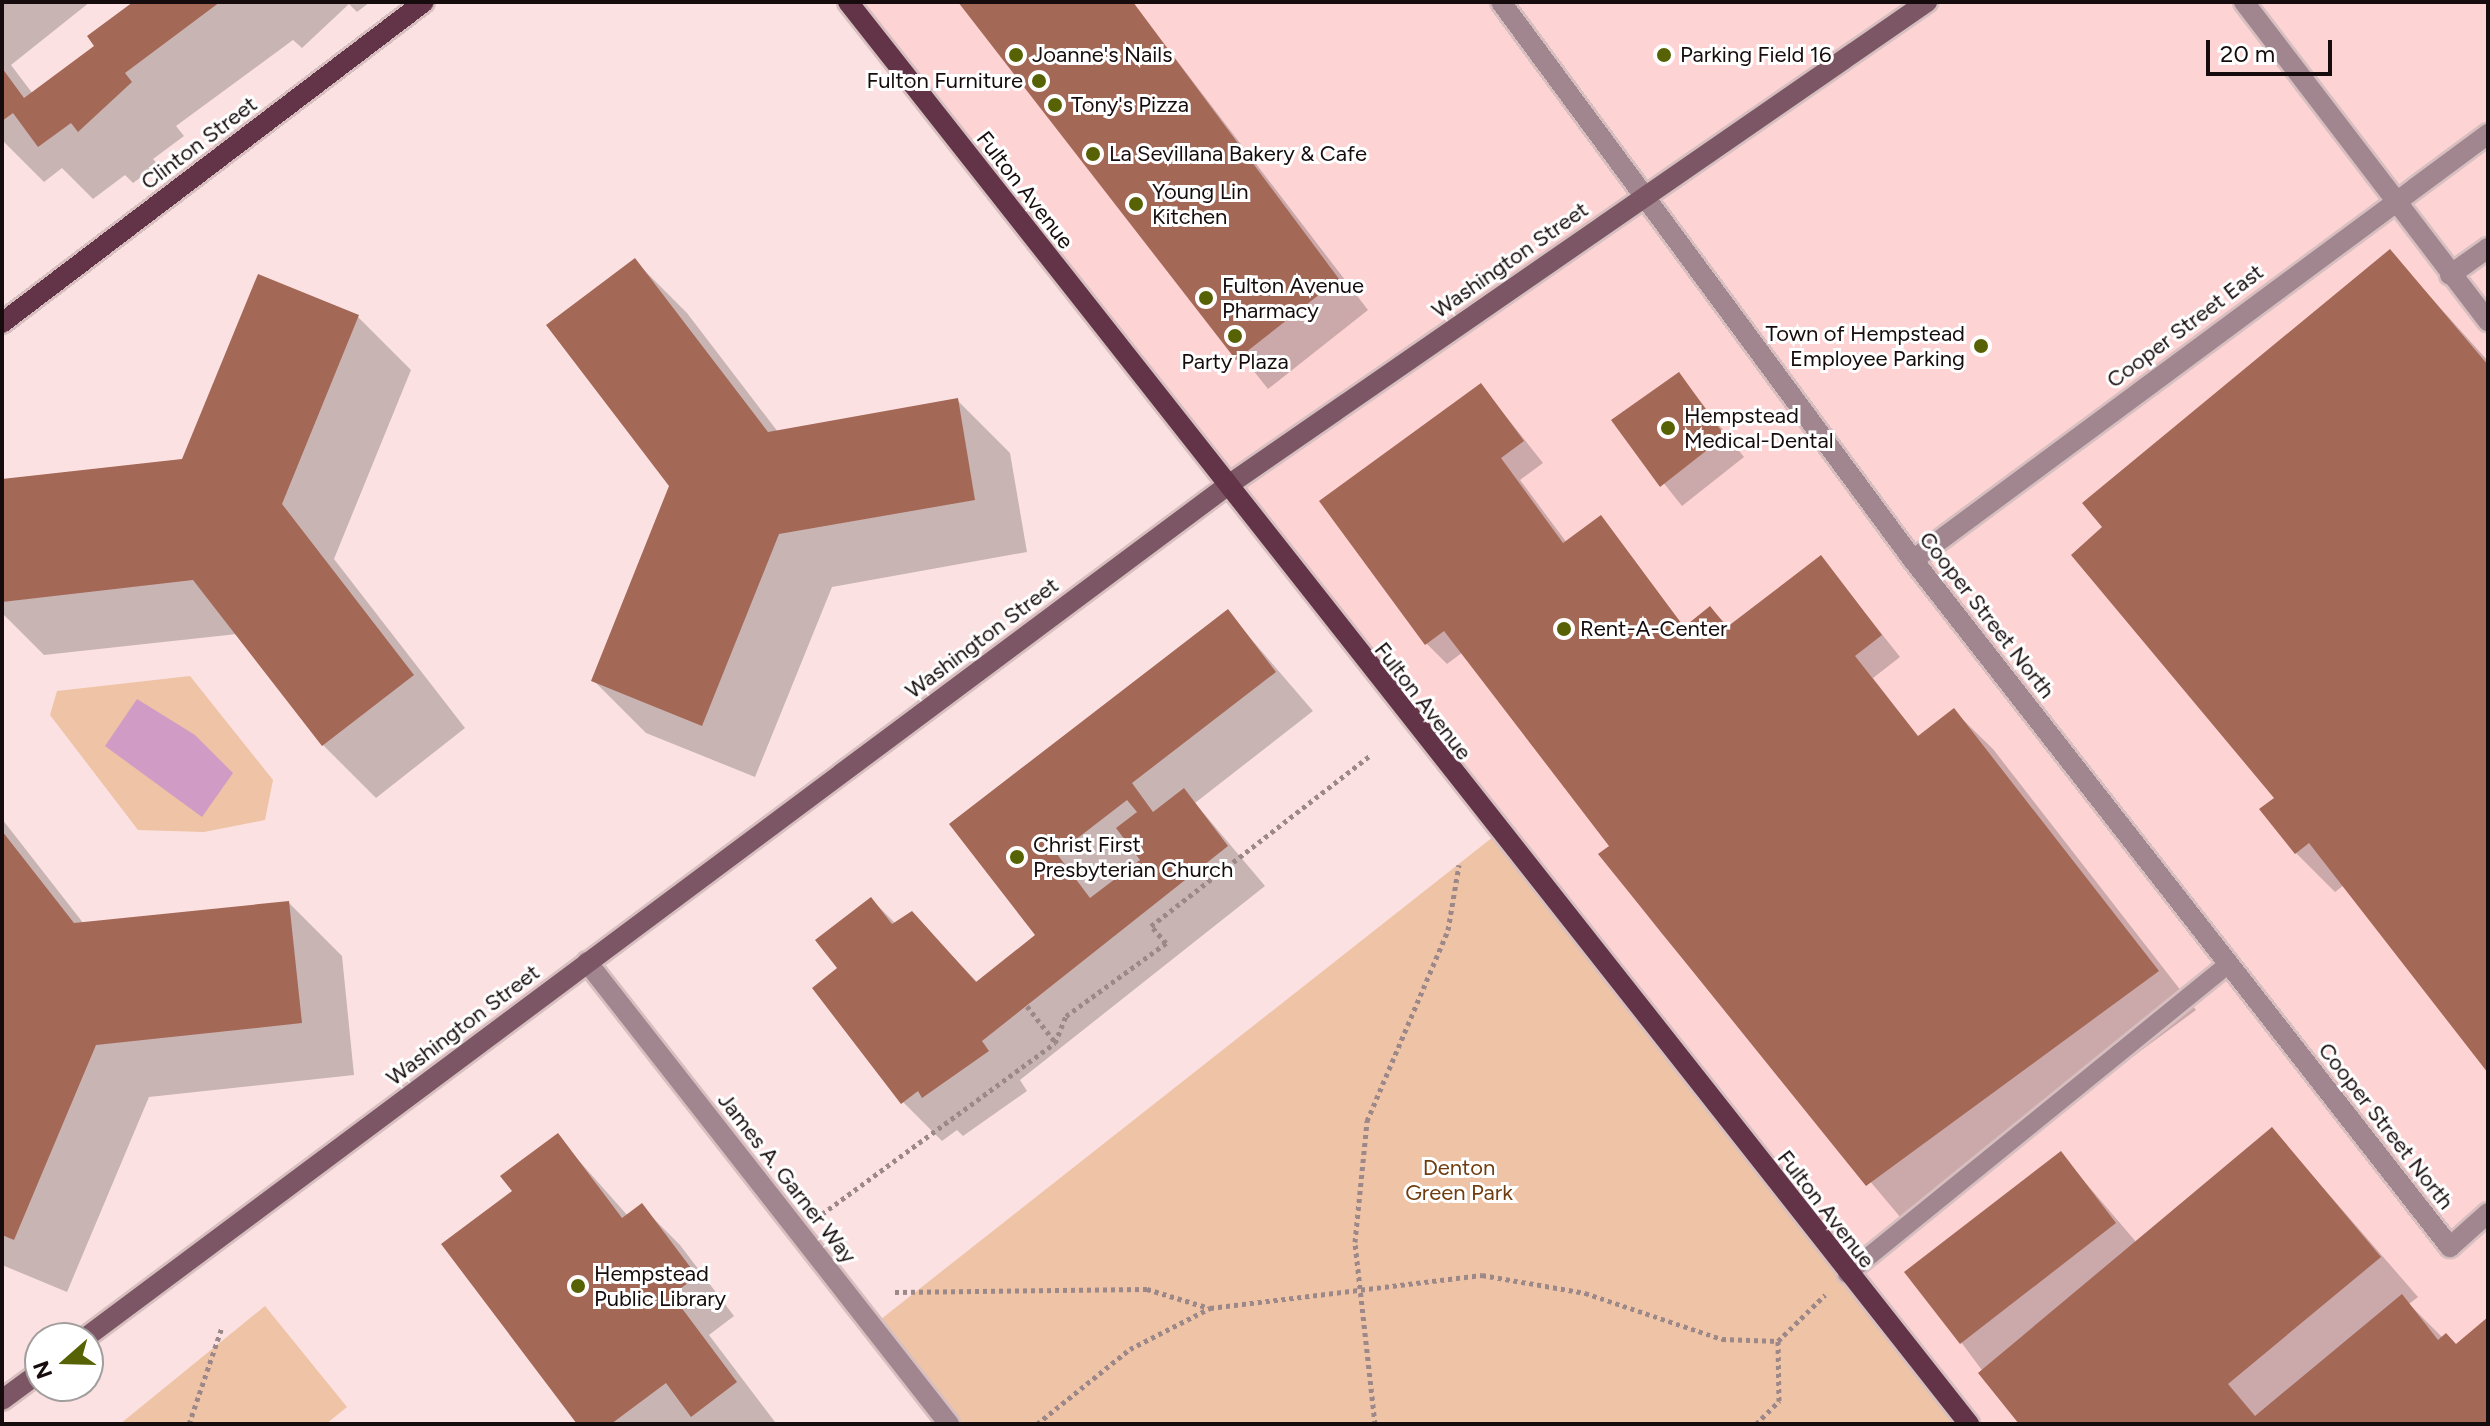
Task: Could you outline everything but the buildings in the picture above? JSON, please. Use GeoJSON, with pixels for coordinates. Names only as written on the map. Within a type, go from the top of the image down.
{"type":"FeatureCollection","features":[{"type":"Feature","properties":{"kind":"main road","name":"Clinton Street"},"geometry":{"type":"LineString","coordinates":[[2,323],[424,2]]}},
{"type":"Feature","properties":{"kind":"main road","name":"Fulton Avenue"},"geometry":{"type":"LineString","coordinates":[[848,2],[1224,488],[1969,1424]]}},
{"type":"Feature","properties":{"kind":"main road","name":"Washington Street"},"geometry":{"type":"LineString","coordinates":[[104,1324],[1224,488],[1927,2]]}},
{"type":"Feature","properties":{"kind":"main road"},"geometry":{"type":"LineString","coordinates":[[2,1400],[24,1384]]}},
{"type":"Feature","properties":{"kind":"street","name":"Cooper Street North"},"geometry":{"type":"LineString","coordinates":[[1501,2],[1913,560],[2450,1247],[2488,1213]]}},
{"type":"Feature","properties":{"kind":"street"},"geometry":{"type":"LineString","coordinates":[[2244,2],[2390,203],[2488,321]]}},
{"type":"Feature","properties":{"kind":"street","name":"Cooper Street East"},"geometry":{"type":"LineString","coordinates":[[1913,560],[2390,203],[2488,134]]}},
{"type":"Feature","properties":{"kind":"street"},"geometry":{"type":"LineString","coordinates":[[2450,275],[2488,248]]}},
{"type":"Feature","properties":{"kind":"street","name":"James A. Garner Way"},"geometry":{"type":"LineString","coordinates":[[587,962],[949,1424]]}},
{"type":"Feature","properties":{"kind":"lane"},"geometry":{"type":"LineString","coordinates":[[1847,1274],[2228,964]]}},
{"type":"Feature","properties":{"kind":"path"},"geometry":{"type":"LineString","coordinates":[[799,1232],[1055,1043],[1066,1016],[1166,943],[1151,926],[1371,755]]}},
{"type":"Feature","properties":{"kind":"path"},"geometry":{"type":"LineString","coordinates":[[1375,1424],[1355,1242],[1367,1121],[1448,930],[1459,865]]}},
{"type":"Feature","properties":{"kind":"path"},"geometry":{"type":"LineString","coordinates":[[1027,1006],[1055,1043]]}},
{"type":"Feature","properties":{"kind":"path"},"geometry":{"type":"LineString","coordinates":[[895,1292],[1147,1289],[1210,1308],[1359,1295],[1482,1275],[1585,1293],[1722,1339],[1778,1341],[1847,1274]]}},
{"type":"Feature","properties":{"kind":"path"},"geometry":{"type":"LineString","coordinates":[[1037,1424],[1130,1349],[1210,1308]]}},
{"type":"Feature","properties":{"kind":"path"},"geometry":{"type":"LineString","coordinates":[[189,1424],[222,1327]]}},
{"type":"Feature","properties":{"kind":"path"},"geometry":{"type":"LineString","coordinates":[[1756,1424],[1779,1401],[1778,1341]]}},
{"type":"Feature","properties":{"kind":"shaded area"},"geometry":{"type":"Polygon","coordinates":[[[848,2],[2488,2],[2488,1424],[1971,1424],[848,2]]]}},
{"type":"Feature","properties":{"kind":"shaded area"},"geometry":{"type":"Polygon","coordinates":[[[137,699],[195,735],[233,773],[202,817],[105,746],[137,699]]]}},
{"type":"Feature","properties":{"kind":"green space"},"geometry":{"type":"Polygon","coordinates":[[[190,676],[273,780],[265,820],[204,832],[138,830],[50,715],[57,691],[190,676]]]}},
{"type":"Feature","properties":{"kind":"green space","name":"Denton Green Park"},"geometry":{"type":"Polygon","coordinates":[[[1498,833],[1971,1424],[948,1424],[871,1327],[1498,833]]]}},
{"type":"Feature","properties":{"kind":"green space"},"geometry":{"type":"Polygon","coordinates":[[[265,1306],[347,1407],[326,1424],[120,1424],[265,1306]]]}},
{"type":"Feature","properties":{"kind":"place","name":"Joanne's Nails"},"geometry":{"type":"Point","coordinates":[1016,55]}},
{"type":"Feature","properties":{"kind":"place","name":"Parking Field 16"},"geometry":{"type":"Point","coordinates":[1664,55]}},
{"type":"Feature","properties":{"kind":"place","name":"Fulton Furniture"},"geometry":{"type":"Point","coordinates":[1039,81]}},
{"type":"Feature","properties":{"kind":"place","name":"Tony's Pizza"},"geometry":{"type":"Point","coordinates":[1055,105]}},
{"type":"Feature","properties":{"kind":"place","name":"La Sevillana Bakery & Cafe"},"geometry":{"type":"Point","coordinates":[1093,154]}},
{"type":"Feature","properties":{"kind":"place","name":"Young Lin Kitchen"},"geometry":{"type":"Point","coordinates":[1136,204]}},
{"type":"Feature","properties":{"kind":"place","name":"Fulton Avenue Pharmacy"},"geometry":{"type":"Point","coordinates":[1206,298]}},
{"type":"Feature","properties":{"kind":"place","name":"Party Plaza"},"geometry":{"type":"Point","coordinates":[1235,336]}},
{"type":"Feature","properties":{"kind":"place","name":"Town of Hempstead Employee Parking"},"geometry":{"type":"Point","coordinates":[1981,346]}},
{"type":"Feature","properties":{"kind":"place","name":"Hempstead Medical-Dental"},"geometry":{"type":"Point","coordinates":[1668,428]}},
{"type":"Feature","properties":{"kind":"place","name":"Rent-A-Center"},"geometry":{"type":"Point","coordinates":[1564,629]}},
{"type":"Feature","properties":{"kind":"place","name":"Christ First Presbyterian Church"},"geometry":{"type":"Point","coordinates":[1017,857]}},
{"type":"Feature","properties":{"kind":"place","name":"Hempstead Public Library"},"geometry":{"type":"Point","coordinates":[578,1286]}}]}
